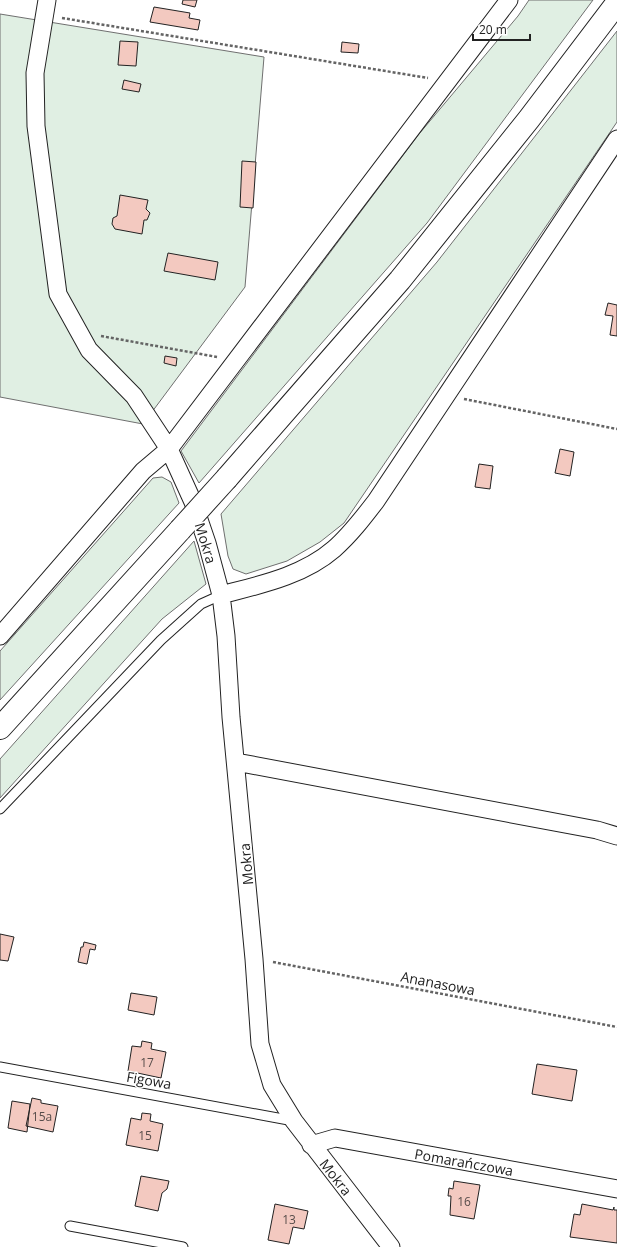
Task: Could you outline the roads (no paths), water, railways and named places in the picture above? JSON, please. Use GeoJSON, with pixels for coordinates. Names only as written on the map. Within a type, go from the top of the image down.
{"type":"FeatureCollection","features":[{"type":"Feature","properties":{"kind":"main road"},"geometry":{"type":"LineString","coordinates":[[0,728],[227,478],[400,280],[529,119],[617,3]]}},
{"type":"Feature","properties":{"kind":"street"},"geometry":{"type":"LineString","coordinates":[[0,636],[143,471],[169,449],[446,81],[509,0]]}},
{"type":"Feature","properties":{"kind":"street","name":"Mokra"},"geometry":{"type":"LineString","coordinates":[[45,7],[35,73],[36,126],[58,294],[89,350],[134,396],[169,449],[193,502],[208,543],[221,595],[254,959],[260,1044],[272,1085],[294,1121],[391,1247]]}},
{"type":"Feature","properties":{"kind":"street"},"geometry":{"type":"LineString","coordinates":[[221,595],[299,571],[315,563],[333,550],[350,533],[376,501],[617,139]]}},
{"type":"Feature","properties":{"kind":"street"},"geometry":{"type":"LineString","coordinates":[[236,762],[596,830],[617,836]]}},
{"type":"Feature","properties":{"kind":"street","name":"Pomarańczowa"},"geometry":{"type":"LineString","coordinates":[[311,1145],[335,1138],[617,1189]]}},
{"type":"Feature","properties":{"kind":"lane"},"geometry":{"type":"LineString","coordinates":[[0,809],[161,640],[201,604],[221,595]]}},
{"type":"Feature","properties":{"kind":"lane","name":"Figowa"},"geometry":{"type":"LineString","coordinates":[[0,1067],[294,1121]]}},
{"type":"Feature","properties":{"kind":"lane"},"geometry":{"type":"LineString","coordinates":[[70,1226],[183,1247]]}}]}
